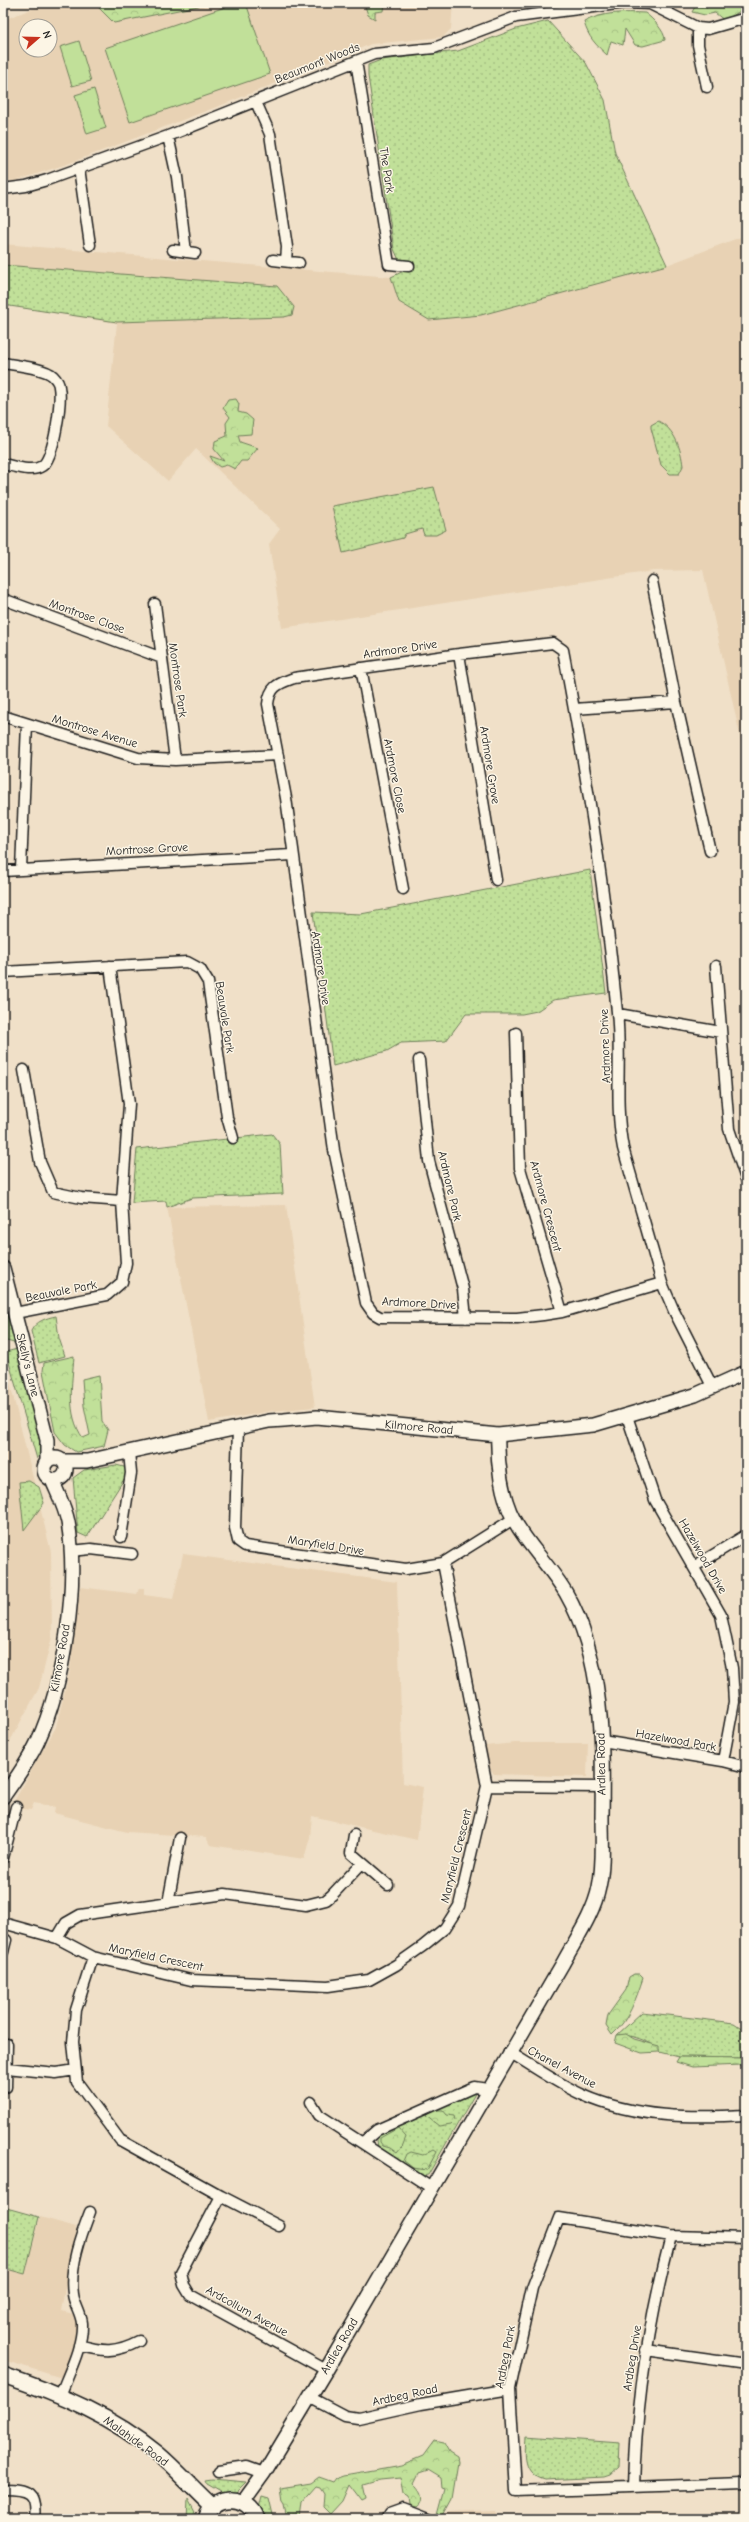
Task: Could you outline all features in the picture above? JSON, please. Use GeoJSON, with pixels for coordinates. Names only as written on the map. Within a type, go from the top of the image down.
{"type":"FeatureCollection","features":[{"type":"Feature","properties":{"kind":"main road","name":"Malahide Road"},"geometry":{"type":"LineString","coordinates":[[3,2376],[81,2405],[126,2430],[158,2454],[210,2513]]}},
{"type":"Feature","properties":{"kind":"main road"},"geometry":{"type":"LineString","coordinates":[[210,2513],[226,2500],[243,2502],[250,2507],[257,2519]]}},
{"type":"Feature","properties":{"kind":"street","name":"Beaumont Woods"},"geometry":{"type":"LineString","coordinates":[[3,189],[26,186],[168,136],[374,54],[434,48],[516,17],[625,3],[650,3]]}},
{"type":"Feature","properties":{"kind":"street"},"geometry":{"type":"LineString","coordinates":[[650,3],[698,28],[708,29],[746,18]]}},
{"type":"Feature","properties":{"kind":"street"},"geometry":{"type":"LineString","coordinates":[[698,28],[698,45],[707,87]]}},
{"type":"Feature","properties":{"kind":"street","name":"The Park"},"geometry":{"type":"LineString","coordinates":[[356,61],[389,264],[409,266]]}},
{"type":"Feature","properties":{"kind":"street"},"geometry":{"type":"LineString","coordinates":[[256,102],[270,134],[288,247],[286,261]]}},
{"type":"Feature","properties":{"kind":"street"},"geometry":{"type":"LineString","coordinates":[[168,136],[191,252],[173,250]]}},
{"type":"Feature","properties":{"kind":"street"},"geometry":{"type":"LineString","coordinates":[[79,168],[90,245]]}},
{"type":"Feature","properties":{"kind":"street"},"geometry":{"type":"LineString","coordinates":[[273,260],[299,263]]}},
{"type":"Feature","properties":{"kind":"street"},"geometry":{"type":"LineString","coordinates":[[3,363],[47,372],[55,379],[60,388],[56,427],[48,460],[42,467],[29,469],[3,464]]}},
{"type":"Feature","properties":{"kind":"street"},"geometry":{"type":"LineString","coordinates":[[652,581],[676,702],[710,851]]}},
{"type":"Feature","properties":{"kind":"street","name":"Montrose Close"},"geometry":{"type":"LineString","coordinates":[[3,598],[162,658]]}},
{"type":"Feature","properties":{"kind":"street","name":"Montrose Park"},"geometry":{"type":"LineString","coordinates":[[155,604],[175,760]]}},
{"type":"Feature","properties":{"kind":"street","name":"Ardmore Drive"},"geometry":{"type":"LineString","coordinates":[[662,1283],[562,1312],[517,1318],[380,1317],[373,1313],[366,1303],[334,1150],[278,755],[268,704],[269,692],[274,685],[294,678],[459,654],[553,643],[563,650],[574,709],[618,1014],[619,1128],[630,1174],[662,1283],[674,1311],[713,1388]]}},
{"type":"Feature","properties":{"kind":"street","name":"Ardmore Grove"},"geometry":{"type":"LineString","coordinates":[[459,654],[496,880]]}},
{"type":"Feature","properties":{"kind":"street","name":"Ardmore Close"},"geometry":{"type":"LineString","coordinates":[[361,668],[403,890]]}},
{"type":"Feature","properties":{"kind":"street"},"geometry":{"type":"LineString","coordinates":[[574,709],[676,702]]}},
{"type":"Feature","properties":{"kind":"street","name":"Montrose Avenue"},"geometry":{"type":"LineString","coordinates":[[3,716],[138,758],[175,760],[278,755]]}},
{"type":"Feature","properties":{"kind":"street"},"geometry":{"type":"LineString","coordinates":[[21,869],[27,724]]}},
{"type":"Feature","properties":{"kind":"street","name":"Montrose Grove"},"geometry":{"type":"LineString","coordinates":[[3,871],[292,855]]}},
{"type":"Feature","properties":{"kind":"street","name":"Beauvale Park"},"geometry":{"type":"LineString","coordinates":[[3,972],[188,962],[200,969],[208,982],[227,1117],[233,1138]]}},
{"type":"Feature","properties":{"kind":"street","name":"Beauvale Park"},"geometry":{"type":"LineString","coordinates":[[15,1313],[107,1295],[122,1282],[126,1263],[122,1201],[129,1104],[110,966]]}},
{"type":"Feature","properties":{"kind":"street"},"geometry":{"type":"LineString","coordinates":[[716,966],[729,1128],[746,1179]]}},
{"type":"Feature","properties":{"kind":"street"},"geometry":{"type":"LineString","coordinates":[[618,1014],[721,1032]]}},
{"type":"Feature","properties":{"kind":"street","name":"Ardmore Crescent"},"geometry":{"type":"LineString","coordinates":[[516,1032],[520,1168],[562,1312]]}},
{"type":"Feature","properties":{"kind":"street","name":"Ardmore Park"},"geometry":{"type":"LineString","coordinates":[[419,1060],[429,1162],[463,1289],[466,1318]]}},
{"type":"Feature","properties":{"kind":"street"},"geometry":{"type":"LineString","coordinates":[[24,1070],[40,1162],[53,1192],[81,1198],[122,1201]]}},
{"type":"Feature","properties":{"kind":"street","name":"Skelly's Lane"},"geometry":{"type":"LineString","coordinates":[[3,1268],[47,1440],[61,1470],[45,1473],[47,1462],[47,1440]]}},
{"type":"Feature","properties":{"kind":"street","name":"Kilmore Road"},"geometry":{"type":"LineString","coordinates":[[3,1797],[37,1743],[51,1705],[67,1630],[71,1551],[64,1507],[61,1470],[87,1461],[269,1421],[317,1417],[498,1434],[593,1425],[627,1416],[713,1388],[746,1372]]}},
{"type":"Feature","properties":{"kind":"street","name":"Hazelwood Drive"},"geometry":{"type":"LineString","coordinates":[[627,1416],[655,1500],[695,1566],[721,1615],[732,1668],[734,1702],[723,1761]]}},
{"type":"Feature","properties":{"kind":"street","name":"Maryfield Drive"},"geometry":{"type":"LineString","coordinates":[[238,1428],[235,1528],[236,1538],[241,1544],[406,1569],[444,1563],[513,1519]]}},
{"type":"Feature","properties":{"kind":"street","name":"Ardlea Road"},"geometry":{"type":"LineString","coordinates":[[243,2502],[264,2473],[326,2370],[430,2187],[563,1963],[595,1900],[602,1866],[602,1741],[598,1690],[583,1634],[566,1594],[513,1519],[500,1475],[498,1434]]}},
{"type":"Feature","properties":{"kind":"street"},"geometry":{"type":"LineString","coordinates":[[121,1537],[131,1473],[129,1452]]}},
{"type":"Feature","properties":{"kind":"street"},"geometry":{"type":"LineString","coordinates":[[47,1462],[54,1458],[61,1470]]}},
{"type":"Feature","properties":{"kind":"street"},"geometry":{"type":"LineString","coordinates":[[695,1566],[746,1535]]}},
{"type":"Feature","properties":{"kind":"street"},"geometry":{"type":"LineString","coordinates":[[71,1551],[91,1549],[132,1554]]}},
{"type":"Feature","properties":{"kind":"street","name":"Maryfield Crescent"},"geometry":{"type":"LineString","coordinates":[[3,1923],[57,1938],[93,1957],[191,1980],[328,1986],[369,1980],[396,1965],[423,1946],[445,1928],[459,1906],[487,1786],[444,1563]]}},
{"type":"Feature","properties":{"kind":"street","name":"Hazelwood Park"},"geometry":{"type":"LineString","coordinates":[[602,1741],[723,1761],[746,1767]]}},
{"type":"Feature","properties":{"kind":"street"},"geometry":{"type":"LineString","coordinates":[[487,1786],[602,1787]]}},
{"type":"Feature","properties":{"kind":"street"},"geometry":{"type":"LineString","coordinates":[[3,1858],[16,1807]]}},
{"type":"Feature","properties":{"kind":"street"},"geometry":{"type":"LineString","coordinates":[[354,1835],[351,1853],[388,1884]]}},
{"type":"Feature","properties":{"kind":"street"},"geometry":{"type":"LineString","coordinates":[[168,1903],[180,1838]]}},
{"type":"Feature","properties":{"kind":"street"},"geometry":{"type":"LineString","coordinates":[[57,1938],[66,1923],[80,1915],[168,1903],[236,1894],[306,1905],[326,1900],[362,1863]]}},
{"type":"Feature","properties":{"kind":"street"},"geometry":{"type":"LineString","coordinates":[[3,1952],[6,1940]]}},
{"type":"Feature","properties":{"kind":"street"},"geometry":{"type":"LineString","coordinates":[[93,1957],[76,2010],[73,2042],[77,2082],[120,2140],[221,2196],[279,2226]]}},
{"type":"Feature","properties":{"kind":"street"},"geometry":{"type":"LineString","coordinates":[[6,2088],[7,2044]]}},
{"type":"Feature","properties":{"kind":"street","name":"Chanel Avenue"},"geometry":{"type":"LineString","coordinates":[[509,2052],[583,2095],[607,2104],[654,2114],[696,2118],[746,2115]]}},
{"type":"Feature","properties":{"kind":"street"},"geometry":{"type":"LineString","coordinates":[[7,2068],[56,2073],[75,2070]]}},
{"type":"Feature","properties":{"kind":"street"},"geometry":{"type":"LineString","coordinates":[[362,2143],[377,2130],[474,2087],[488,2089]]}},
{"type":"Feature","properties":{"kind":"street"},"geometry":{"type":"LineString","coordinates":[[311,2102],[319,2115],[430,2187]]}},
{"type":"Feature","properties":{"kind":"street","name":"Ardcollum Avenue"},"geometry":{"type":"LineString","coordinates":[[221,2196],[181,2272],[184,2285],[190,2295],[326,2370]]}},
{"type":"Feature","properties":{"kind":"street"},"geometry":{"type":"LineString","coordinates":[[60,2396],[79,2345],[82,2323],[73,2296],[72,2283],[83,2230],[90,2212]]}},
{"type":"Feature","properties":{"kind":"street","name":"Ardbeg Park"},"geometry":{"type":"LineString","coordinates":[[744,2483],[516,2491],[510,2389],[532,2288],[559,2218],[671,2236],[746,2238]]}},
{"type":"Feature","properties":{"kind":"street","name":"Ardbeg Drive"},"geometry":{"type":"LineString","coordinates":[[634,2487],[635,2429],[646,2350],[671,2236]]}},
{"type":"Feature","properties":{"kind":"street"},"geometry":{"type":"LineString","coordinates":[[79,2345],[94,2349],[122,2350],[139,2341]]}},
{"type":"Feature","properties":{"kind":"street"},"geometry":{"type":"LineString","coordinates":[[646,2350],[746,2364]]}},
{"type":"Feature","properties":{"kind":"street","name":"Ardbeg Road"},"geometry":{"type":"LineString","coordinates":[[309,2397],[345,2416],[358,2418],[421,2404],[510,2389]]}},
{"type":"Feature","properties":{"kind":"street"},"geometry":{"type":"LineString","coordinates":[[218,2471],[247,2467],[264,2473]]}},
{"type":"Feature","properties":{"kind":"street"},"geometry":{"type":"LineString","coordinates":[[3,2488],[21,2489],[30,2494],[36,2504],[34,2519]]}},
{"type":"Feature","properties":{"kind":"street"},"geometry":{"type":"LineString","coordinates":[[386,2519],[389,2514],[404,2509],[429,2519]]}},
{"type":"Feature","properties":{"kind":"shaded area"},"geometry":{"type":"Polygon","coordinates":[[[47,3],[453,3],[451,29],[443,37],[371,44],[232,101],[70,163],[15,181],[3,180],[3,20],[47,3]]]}},
{"type":"Feature","properties":{"kind":"shaded area"},"geometry":{"type":"Polygon","coordinates":[[[746,235],[746,762],[703,570],[653,571],[282,628],[269,544],[280,529],[196,449],[168,481],[106,426],[117,323],[3,305],[3,244],[391,277],[399,302],[667,265],[746,235]]]}},
{"type":"Feature","properties":{"kind":"shaded area"},"geometry":{"type":"Polygon","coordinates":[[[286,1205],[315,1407],[272,1411],[209,1422],[167,1207],[286,1205]]]}},
{"type":"Feature","properties":{"kind":"shaded area"},"geometry":{"type":"Polygon","coordinates":[[[10,1383],[51,1552],[52,1637],[39,1688],[3,1754],[3,1384],[10,1383]]]}},
{"type":"Feature","properties":{"kind":"shaded area"},"geometry":{"type":"Polygon","coordinates":[[[183,1554],[397,1582],[403,1783],[423,1787],[417,1840],[312,1816],[310,1837],[304,1859],[210,1845],[206,1837],[127,1832],[54,1813],[55,1807],[34,1803],[31,1810],[11,1807],[56,1727],[70,1670],[80,1587],[137,1594],[139,1588],[144,1588],[144,1595],[173,1599],[183,1554]]]}},
{"type":"Feature","properties":{"kind":"shaded area"},"geometry":{"type":"Polygon","coordinates":[[[515,1743],[588,1743],[587,1777],[494,1774],[488,1766],[485,1746],[515,1743]]]}},
{"type":"Feature","properties":{"kind":"shaded area"},"geometry":{"type":"Polygon","coordinates":[[[40,2217],[76,2227],[61,2311],[83,2316],[88,2330],[82,2357],[72,2381],[3,2360],[3,2268],[25,2274],[40,2217]]]}},
{"type":"Feature","properties":{"kind":"shaded area"},"geometry":{"type":"Polygon","coordinates":[[[496,2510],[496,2519],[444,2519],[448,2512],[496,2510]]]}},
{"type":"Feature","properties":{"kind":"green space"},"geometry":{"type":"Polygon","coordinates":[[[94,3],[213,3],[114,23],[94,3]]]}},
{"type":"Feature","properties":{"kind":"green space"},"geometry":{"type":"Polygon","coordinates":[[[237,3],[246,3],[270,74],[130,122],[105,48],[237,3]]]}},
{"type":"Feature","properties":{"kind":"green space"},"geometry":{"type":"Polygon","coordinates":[[[364,3],[384,3],[383,11],[375,12],[375,19],[368,15],[364,3]]]}},
{"type":"Feature","properties":{"kind":"green space"},"geometry":{"type":"Polygon","coordinates":[[[706,3],[745,3],[740,11],[725,21],[715,13],[705,15],[692,12],[696,5],[707,8],[706,3]]]}},
{"type":"Feature","properties":{"kind":"green space"},"geometry":{"type":"Polygon","coordinates":[[[645,13],[661,29],[665,40],[643,46],[635,45],[625,29],[623,45],[611,41],[607,55],[593,40],[584,22],[605,14],[645,13]]]}},
{"type":"Feature","properties":{"kind":"green space"},"geometry":{"type":"Polygon","coordinates":[[[548,21],[586,63],[605,100],[615,153],[667,265],[481,315],[429,320],[399,302],[391,277],[404,271],[394,249],[368,76],[368,65],[381,60],[458,51],[516,29],[548,21]]]}},
{"type":"Feature","properties":{"kind":"green space"},"geometry":{"type":"Polygon","coordinates":[[[79,41],[91,81],[72,86],[60,47],[79,41]]]}},
{"type":"Feature","properties":{"kind":"green space"},"geometry":{"type":"Polygon","coordinates":[[[94,89],[106,128],[87,134],[75,95],[94,89]]]}},
{"type":"Feature","properties":{"kind":"green space"},"geometry":{"type":"Polygon","coordinates":[[[3,265],[277,286],[294,307],[292,315],[284,317],[117,322],[3,305],[3,265]]]}},
{"type":"Feature","properties":{"kind":"green space"},"geometry":{"type":"Polygon","coordinates":[[[236,399],[239,404],[238,412],[246,414],[253,420],[251,434],[238,435],[240,442],[258,448],[247,461],[241,461],[235,469],[227,465],[220,467],[214,463],[210,456],[224,461],[214,449],[215,441],[227,436],[226,423],[230,417],[223,408],[228,400],[236,399]]]}},
{"type":"Feature","properties":{"kind":"green space"},"geometry":{"type":"Polygon","coordinates":[[[658,421],[669,429],[679,446],[683,466],[679,474],[670,474],[661,465],[651,428],[651,425],[658,421]]]}},
{"type":"Feature","properties":{"kind":"green space"},"geometry":{"type":"Polygon","coordinates":[[[434,487],[446,530],[436,535],[424,535],[422,529],[405,534],[403,538],[343,553],[332,506],[434,487]]]}},
{"type":"Feature","properties":{"kind":"green space"},"geometry":{"type":"Polygon","coordinates":[[[590,870],[606,993],[553,1000],[537,1011],[522,1014],[466,1014],[446,1041],[401,1043],[387,1051],[333,1066],[313,912],[361,914],[590,870]]]}},
{"type":"Feature","properties":{"kind":"green space"},"geometry":{"type":"Polygon","coordinates":[[[272,1134],[280,1144],[283,1194],[192,1198],[167,1207],[166,1201],[132,1203],[137,1149],[272,1134]]]}},
{"type":"Feature","properties":{"kind":"green space"},"geometry":{"type":"Polygon","coordinates":[[[3,1291],[16,1342],[14,1343],[3,1340],[3,1291]]]}},
{"type":"Feature","properties":{"kind":"green space"},"geometry":{"type":"Polygon","coordinates":[[[56,1316],[59,1338],[65,1356],[39,1363],[31,1331],[38,1322],[56,1316]]]}},
{"type":"Feature","properties":{"kind":"green space"},"geometry":{"type":"Polygon","coordinates":[[[17,1349],[41,1437],[42,1450],[37,1459],[6,1352],[17,1349]]]}},
{"type":"Feature","properties":{"kind":"green space"},"geometry":{"type":"Polygon","coordinates":[[[74,1356],[71,1398],[74,1419],[78,1429],[83,1438],[90,1435],[84,1406],[82,1379],[99,1375],[102,1421],[108,1430],[104,1446],[76,1452],[65,1445],[55,1432],[43,1371],[44,1363],[74,1356]]]}},
{"type":"Feature","properties":{"kind":"green space"},"geometry":{"type":"Polygon","coordinates":[[[116,1465],[124,1467],[128,1473],[87,1537],[78,1533],[73,1478],[84,1470],[116,1465]]]}},
{"type":"Feature","properties":{"kind":"green space"},"geometry":{"type":"Polygon","coordinates":[[[29,1481],[39,1487],[44,1503],[24,1530],[19,1482],[29,1481]]]}},
{"type":"Feature","properties":{"kind":"green space"},"geometry":{"type":"Polygon","coordinates":[[[634,1974],[639,1974],[643,1978],[638,1994],[623,2023],[612,2035],[606,2026],[608,2015],[626,1990],[629,1977],[634,1974]]]}},
{"type":"Feature","properties":{"kind":"green space"},"geometry":{"type":"Polygon","coordinates":[[[642,2012],[734,2023],[746,2031],[746,2058],[679,2057],[659,2052],[659,2049],[655,2046],[639,2039],[617,2035],[642,2012]]]}},
{"type":"Feature","properties":{"kind":"green space"},"geometry":{"type":"Polygon","coordinates":[[[626,2034],[634,2039],[659,2046],[659,2052],[642,2053],[615,2043],[617,2035],[626,2034]]]}},
{"type":"Feature","properties":{"kind":"green space"},"geometry":{"type":"Polygon","coordinates":[[[679,2057],[744,2058],[742,2065],[692,2067],[676,2062],[679,2057]]]}},
{"type":"Feature","properties":{"kind":"green space"},"geometry":{"type":"Polygon","coordinates":[[[470,2092],[476,2092],[428,2175],[421,2176],[378,2148],[377,2140],[379,2135],[470,2092]]]}},
{"type":"Feature","properties":{"kind":"green space"},"geometry":{"type":"Polygon","coordinates":[[[432,2110],[443,2110],[447,2115],[454,2116],[455,2120],[451,2124],[439,2126],[426,2116],[432,2110]]]}},
{"type":"Feature","properties":{"kind":"green space"},"geometry":{"type":"Polygon","coordinates":[[[398,2128],[406,2137],[402,2147],[397,2153],[390,2148],[383,2146],[380,2142],[380,2138],[398,2128]]]}},
{"type":"Feature","properties":{"kind":"green space"},"geometry":{"type":"Polygon","coordinates":[[[434,2149],[437,2151],[427,2170],[413,2168],[404,2161],[407,2154],[411,2152],[423,2155],[434,2149]]]}},
{"type":"Feature","properties":{"kind":"green space"},"geometry":{"type":"Polygon","coordinates":[[[3,2207],[39,2217],[25,2274],[3,2268],[6,2241],[3,2240],[3,2207]]]}},
{"type":"Feature","properties":{"kind":"green space"},"geometry":{"type":"Polygon","coordinates":[[[526,2436],[620,2443],[619,2467],[610,2475],[604,2477],[545,2480],[532,2473],[526,2463],[526,2436]]]}},
{"type":"Feature","properties":{"kind":"green space"},"geometry":{"type":"Polygon","coordinates":[[[434,2441],[444,2443],[449,2452],[457,2457],[458,2462],[452,2499],[441,2519],[433,2519],[438,2514],[445,2488],[442,2487],[441,2478],[428,2470],[419,2473],[414,2483],[421,2492],[423,2498],[417,2507],[410,2505],[409,2497],[404,2494],[401,2478],[380,2480],[363,2485],[366,2500],[362,2502],[349,2485],[342,2501],[330,2514],[323,2507],[324,2493],[320,2487],[316,2486],[301,2503],[299,2519],[287,2519],[280,2488],[311,2483],[319,2477],[333,2482],[336,2478],[344,2475],[401,2465],[423,2456],[434,2441]]]}},
{"type":"Feature","properties":{"kind":"green space"},"geometry":{"type":"Polygon","coordinates":[[[212,2479],[246,2482],[236,2492],[226,2495],[207,2484],[205,2480],[212,2479]]]}},
{"type":"Feature","properties":{"kind":"green space"},"geometry":{"type":"Polygon","coordinates":[[[262,2496],[269,2498],[274,2519],[261,2519],[259,2508],[262,2496]]]}},
{"type":"Feature","properties":{"kind":"green space"},"geometry":{"type":"Polygon","coordinates":[[[188,2500],[198,2519],[187,2519],[188,2500]]]}}]}
